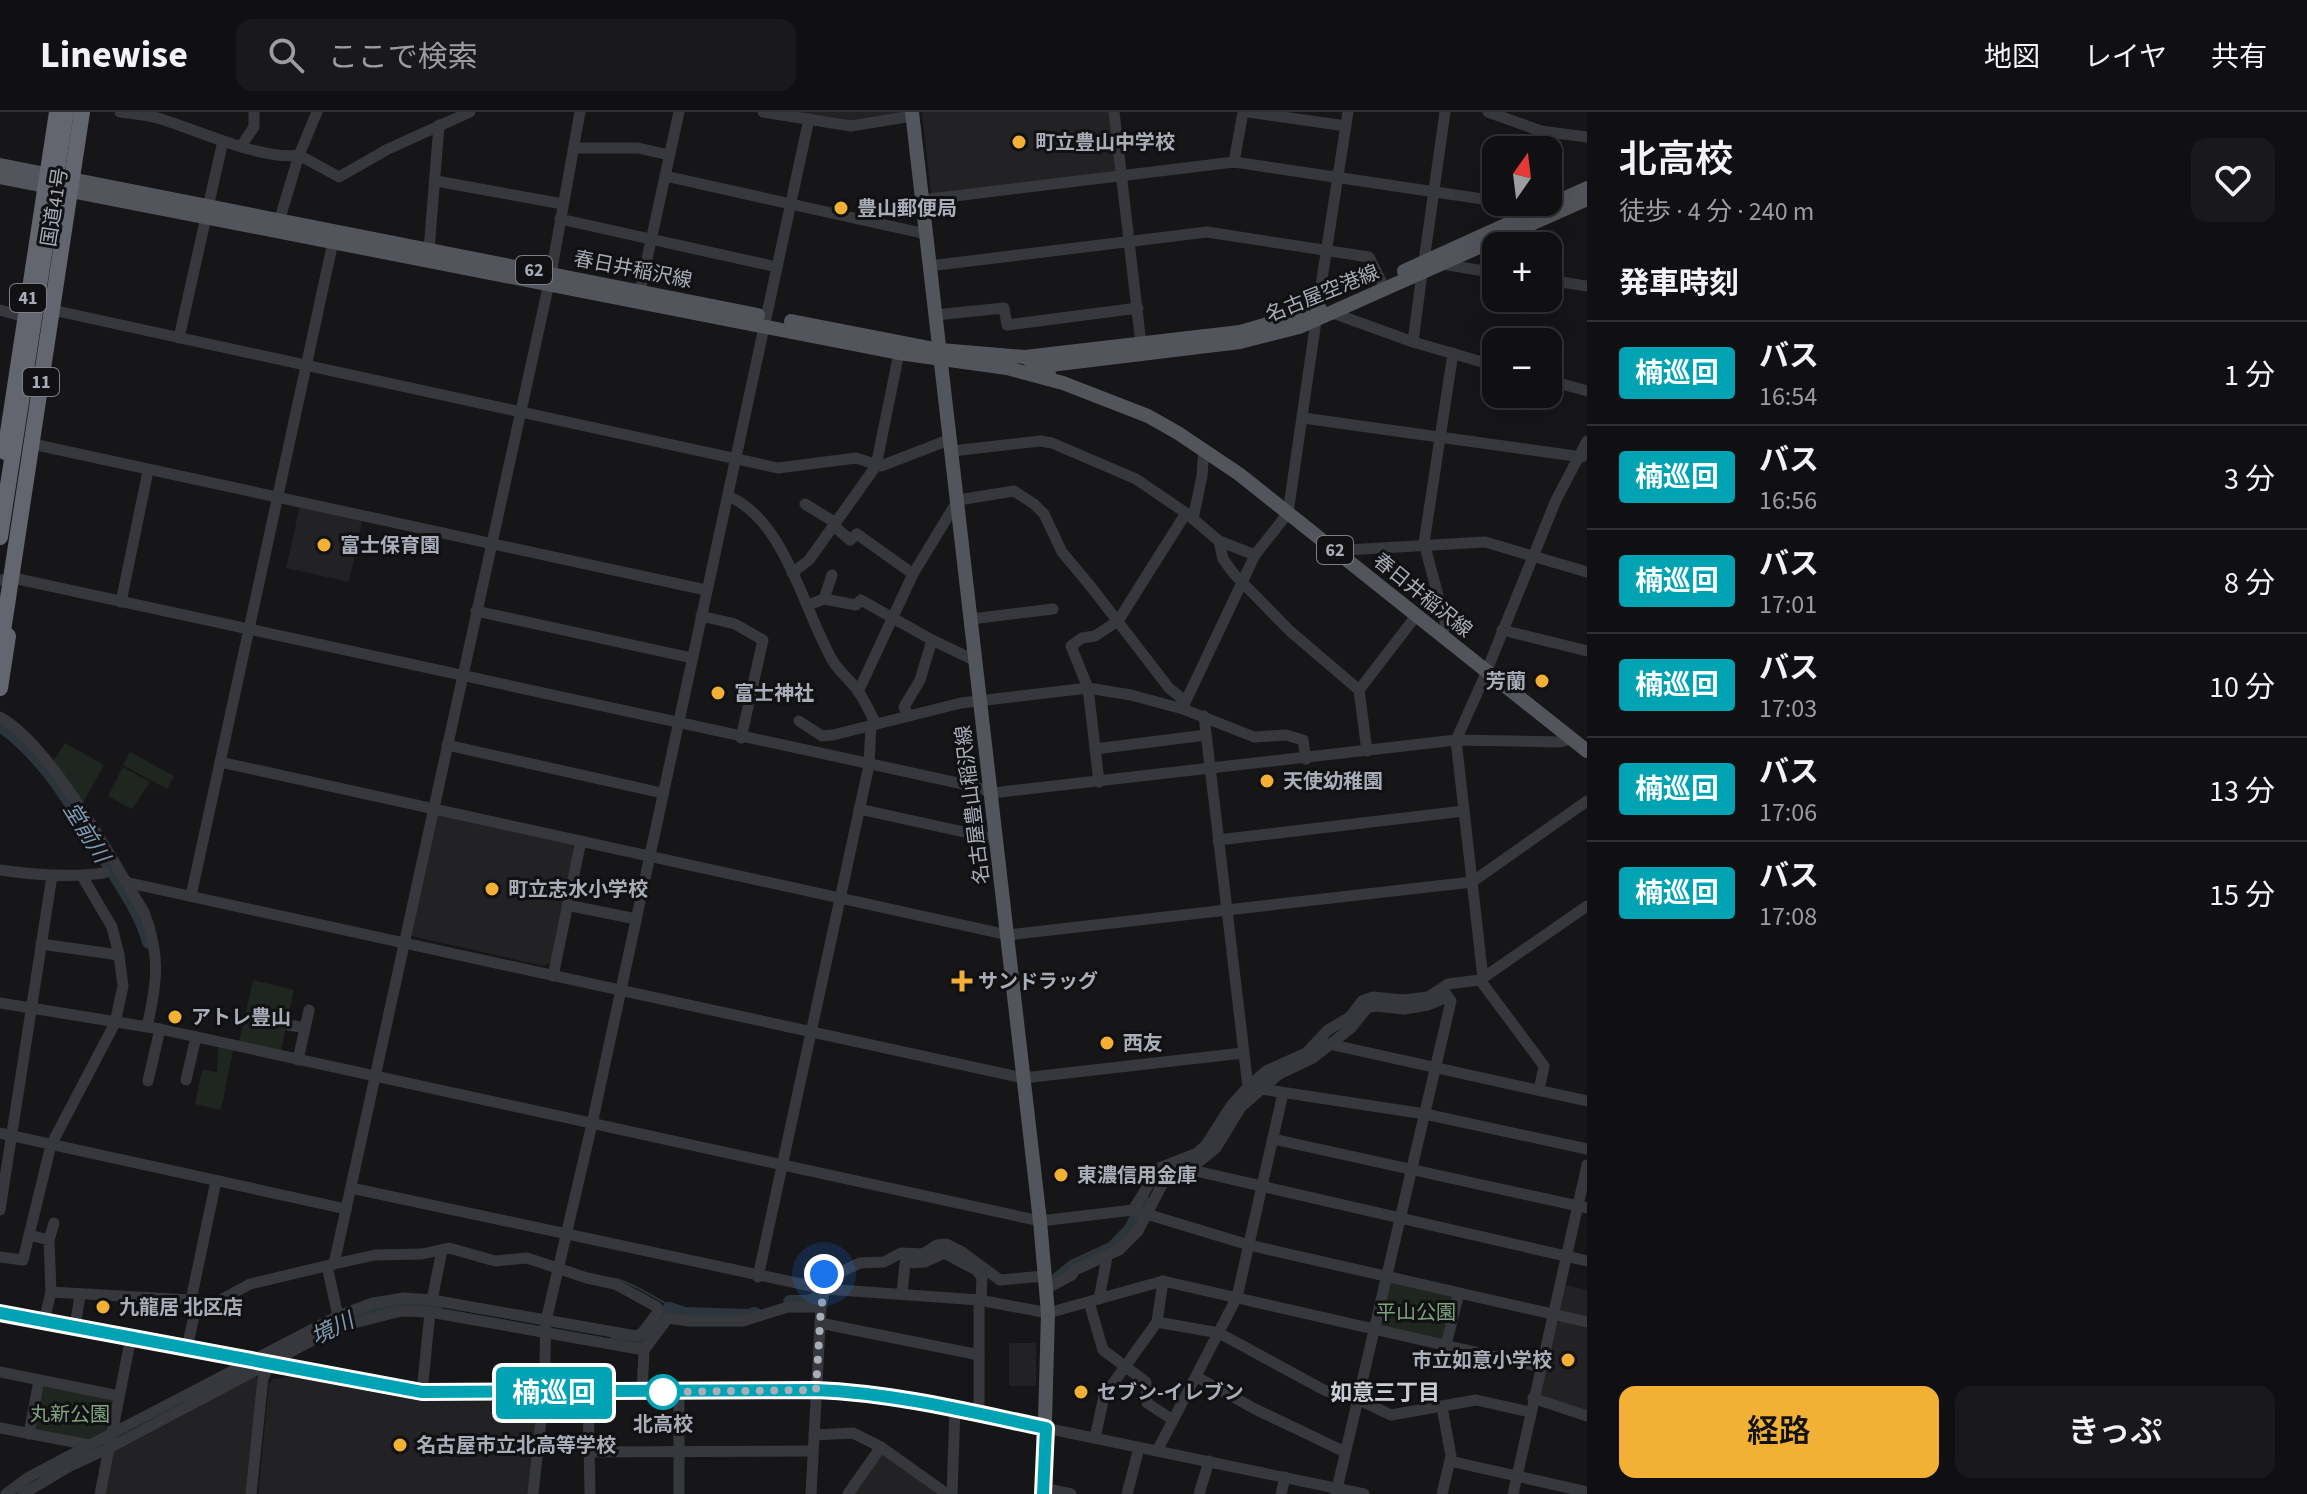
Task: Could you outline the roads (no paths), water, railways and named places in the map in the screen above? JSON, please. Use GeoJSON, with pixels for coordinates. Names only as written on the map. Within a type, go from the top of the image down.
{"type":"FeatureCollection","features":[{"type":"Feature","properties":{"kind":"highway","name":"国道41号"},"geometry":{"type":"LineString","coordinates":[[0,485],[4,438],[57,112]]}},
{"type":"Feature","properties":{"kind":"highway","name":"11"},"geometry":{"type":"LineString","coordinates":[[0,537],[66,112]]}},
{"type":"Feature","properties":{"kind":"highway","name":"11"},"geometry":{"type":"LineString","coordinates":[[0,651],[82,112]]}},
{"type":"Feature","properties":{"kind":"highway","name":"国道41号"},"geometry":{"type":"LineString","coordinates":[[0,688],[88,112]]}},
{"type":"Feature","properties":{"kind":"highway"},"geometry":{"type":"LineString","coordinates":[[0,596],[47,305],[55,297],[68,212],[77,192]]}},
{"type":"Feature","properties":{"kind":"main road","name":"名古屋豊山稲沢線"},"geometry":{"type":"LineString","coordinates":[[912,114],[1040,1221],[1048,1313],[1043,1491]]}},
{"type":"Feature","properties":{"kind":"main road","name":"春日井稲沢線"},"geometry":{"type":"LineString","coordinates":[[0,165],[77,192],[429,250],[549,279],[640,291],[899,353],[1031,362],[1063,383]]}},
{"type":"Feature","properties":{"kind":"main road","name":"春日井稲沢線"},"geometry":{"type":"LineString","coordinates":[[0,177],[46,181]]}},
{"type":"Feature","properties":{"kind":"main road","name":"名古屋空港線"},"geometry":{"type":"LineString","coordinates":[[1562,200],[1587,188]]}},
{"type":"Feature","properties":{"kind":"main road","name":"名古屋空港線"},"geometry":{"type":"LineString","coordinates":[[1031,362],[1240,342],[1270,336],[1316,316],[1381,281],[1442,264],[1587,199]]}},
{"type":"Feature","properties":{"kind":"main road","name":"名古屋空港線"},"geometry":{"type":"LineString","coordinates":[[1007,368],[1141,344],[1240,332],[1333,313],[1528,216]]}},
{"type":"Feature","properties":{"kind":"main road","name":"春日井稲沢線"},"geometry":{"type":"LineString","coordinates":[[277,226],[333,242],[549,279],[1007,368],[1063,383],[1148,416],[1204,449],[1288,513],[1587,751]]}},
{"type":"Feature","properties":{"kind":"street"},"geometry":{"type":"LineString","coordinates":[[120,112],[162,115],[223,141],[288,157],[299,155],[339,177],[368,159],[470,112]]}},
{"type":"Feature","properties":{"kind":"street"},"geometry":{"type":"LineString","coordinates":[[241,146],[254,127],[254,112]]}},
{"type":"Feature","properties":{"kind":"street"},"geometry":{"type":"LineString","coordinates":[[277,226],[299,155],[317,112]]}},
{"type":"Feature","properties":{"kind":"street"},"geometry":{"type":"LineString","coordinates":[[338,1316],[330,1265],[351,1188],[549,279],[580,112]]}},
{"type":"Feature","properties":{"kind":"street"},"geometry":{"type":"LineString","coordinates":[[640,291],[679,112]]}},
{"type":"Feature","properties":{"kind":"street"},"geometry":{"type":"LineString","coordinates":[[763,112],[851,126],[912,114]]}},
{"type":"Feature","properties":{"kind":"street"},"geometry":{"type":"LineString","coordinates":[[1114,112],[1141,344]]}},
{"type":"Feature","properties":{"kind":"street"},"geometry":{"type":"LineString","coordinates":[[1234,162],[1246,112],[1346,126]]}},
{"type":"Feature","properties":{"kind":"street"},"geometry":{"type":"LineString","coordinates":[[1184,705],[1255,555],[1288,513],[1348,112]]}},
{"type":"Feature","properties":{"kind":"street"},"geometry":{"type":"LineString","coordinates":[[1413,342],[1445,112]]}},
{"type":"Feature","properties":{"kind":"street"},"geometry":{"type":"LineString","coordinates":[[1488,112],[1541,131],[1587,137]]}},
{"type":"Feature","properties":{"kind":"street"},"geometry":{"type":"LineString","coordinates":[[533,1494],[544,1393],[546,1326],[809,119]]}},
{"type":"Feature","properties":{"kind":"street"},"geometry":{"type":"LineString","coordinates":[[429,250],[439,125]]}},
{"type":"Feature","properties":{"kind":"street"},"geometry":{"type":"LineString","coordinates":[[179,338],[223,141]]}},
{"type":"Feature","properties":{"kind":"street"},"geometry":{"type":"LineString","coordinates":[[574,148],[638,148],[669,155]]}},
{"type":"Feature","properties":{"kind":"street"},"geometry":{"type":"LineString","coordinates":[[922,200],[1234,162],[1482,200]]}},
{"type":"Feature","properties":{"kind":"street"},"geometry":{"type":"LineString","coordinates":[[665,176],[926,234]]}},
{"type":"Feature","properties":{"kind":"street"},"geometry":{"type":"LineString","coordinates":[[436,181],[563,204]]}},
{"type":"Feature","properties":{"kind":"street"},"geometry":{"type":"LineString","coordinates":[[560,219],[777,267]]}},
{"type":"Feature","properties":{"kind":"street"},"geometry":{"type":"LineString","coordinates":[[929,266],[1207,232],[1369,257],[1381,281]]}},
{"type":"Feature","properties":{"kind":"street"},"geometry":{"type":"LineString","coordinates":[[191,896],[333,242]]}},
{"type":"Feature","properties":{"kind":"street"},"geometry":{"type":"LineString","coordinates":[[1442,264],[1482,271]]}},
{"type":"Feature","properties":{"kind":"street"},"geometry":{"type":"LineString","coordinates":[[1562,282],[1587,286]]}},
{"type":"Feature","properties":{"kind":"street"},"geometry":{"type":"LineString","coordinates":[[935,315],[1004,308],[1007,325],[1138,308]]}},
{"type":"Feature","properties":{"kind":"street"},"geometry":{"type":"LineString","coordinates":[[0,310],[25,317]]}},
{"type":"Feature","properties":{"kind":"street"},"geometry":{"type":"LineString","coordinates":[[57,311],[778,468],[856,458],[881,466],[952,445],[1052,443],[1136,479],[1219,541],[1255,555]]}},
{"type":"Feature","properties":{"kind":"street"},"geometry":{"type":"LineString","coordinates":[[1333,313],[1413,342],[1482,362]]}},
{"type":"Feature","properties":{"kind":"street"},"geometry":{"type":"LineString","coordinates":[[792,573],[809,560],[876,466],[899,353]]}},
{"type":"Feature","properties":{"kind":"street"},"geometry":{"type":"LineString","coordinates":[[1442,636],[1446,625],[1424,543],[1453,353]]}},
{"type":"Feature","properties":{"kind":"street"},"geometry":{"type":"LineString","coordinates":[[1562,384],[1587,391]]}},
{"type":"Feature","properties":{"kind":"street"},"geometry":{"type":"LineString","coordinates":[[1303,418],[1583,457]]}},
{"type":"Feature","properties":{"kind":"street"},"geometry":{"type":"LineString","coordinates":[[1539,1090],[1544,1066],[1482,982],[1456,740],[1556,500],[1583,457],[1587,441]]}},
{"type":"Feature","properties":{"kind":"street"},"geometry":{"type":"LineString","coordinates":[[37,445],[706,590]]}},
{"type":"Feature","properties":{"kind":"street"},"geometry":{"type":"LineString","coordinates":[[1099,782],[1088,688],[1071,646],[1082,638],[1095,636],[1118,621],[1189,516],[1204,449]]}},
{"type":"Feature","properties":{"kind":"street"},"geometry":{"type":"LineString","coordinates":[[121,602],[148,471]]}},
{"type":"Feature","properties":{"kind":"street"},"geometry":{"type":"LineString","coordinates":[[858,692],[913,574],[958,500],[1014,491],[1044,514],[1062,552],[1184,705]]}},
{"type":"Feature","properties":{"kind":"street"},"geometry":{"type":"LineString","coordinates":[[728,496],[763,523],[783,551],[835,664],[858,692],[873,725],[869,765],[758,1277]]}},
{"type":"Feature","properties":{"kind":"street"},"geometry":{"type":"LineString","coordinates":[[805,504],[835,524],[850,540],[857,534],[861,536],[913,574]]}},
{"type":"Feature","properties":{"kind":"street"},"geometry":{"type":"LineString","coordinates":[[1219,541],[1223,559],[1243,582],[1290,631],[1359,690],[1367,751]]}},
{"type":"Feature","properties":{"kind":"street"},"geometry":{"type":"LineString","coordinates":[[1339,553],[1424,543],[1485,542],[1587,572]]}},
{"type":"Feature","properties":{"kind":"street"},"geometry":{"type":"LineString","coordinates":[[0,570],[18,579],[977,787],[992,793],[1456,740],[1560,742],[1571,739]]}},
{"type":"Feature","properties":{"kind":"street"},"geometry":{"type":"LineString","coordinates":[[824,599],[832,575]]}},
{"type":"Feature","properties":{"kind":"street"},"geometry":{"type":"LineString","coordinates":[[0,580],[18,579]]}},
{"type":"Feature","properties":{"kind":"street"},"geometry":{"type":"LineString","coordinates":[[808,605],[824,599],[856,605],[861,600],[976,661]]}},
{"type":"Feature","properties":{"kind":"street"},"geometry":{"type":"LineString","coordinates":[[971,619],[1053,609]]}},
{"type":"Feature","properties":{"kind":"street"},"geometry":{"type":"LineString","coordinates":[[476,611],[692,658]]}},
{"type":"Feature","properties":{"kind":"street"},"geometry":{"type":"LineString","coordinates":[[701,616],[735,624],[763,640],[741,738]]}},
{"type":"Feature","properties":{"kind":"street"},"geometry":{"type":"LineString","coordinates":[[1359,690],[1416,616]]}},
{"type":"Feature","properties":{"kind":"street"},"geometry":{"type":"LineString","coordinates":[[1502,630],[1587,651]]}},
{"type":"Feature","properties":{"kind":"street"},"geometry":{"type":"LineString","coordinates":[[908,715],[904,707],[920,680],[932,640]]}},
{"type":"Feature","properties":{"kind":"street"},"geometry":{"type":"LineString","coordinates":[[799,721],[822,736],[833,735],[908,715],[980,701],[1088,688],[1184,705],[1254,737],[1286,735],[1303,740],[1306,759]]}},
{"type":"Feature","properties":{"kind":"street"},"geometry":{"type":"LineString","coordinates":[[1204,716],[1243,1053],[1255,1088]]}},
{"type":"Feature","properties":{"kind":"street"},"geometry":{"type":"LineString","coordinates":[[0,717],[12,724],[52,767],[144,912],[154,938],[157,987],[147,1027]]}},
{"type":"Feature","properties":{"kind":"street"},"geometry":{"type":"LineString","coordinates":[[828,756],[833,735]]}},
{"type":"Feature","properties":{"kind":"street"},"geometry":{"type":"LineString","coordinates":[[1095,749],[1206,735]]}},
{"type":"Feature","properties":{"kind":"street"},"geometry":{"type":"LineString","coordinates":[[447,745],[662,793]]}},
{"type":"Feature","properties":{"kind":"street"},"geometry":{"type":"LineString","coordinates":[[220,762],[1008,935],[1472,882],[1587,801]]}},
{"type":"Feature","properties":{"kind":"street"},"geometry":{"type":"LineString","coordinates":[[859,809],[996,839]]}},
{"type":"Feature","properties":{"kind":"street"},"geometry":{"type":"LineString","coordinates":[[1218,840],[1464,811]]}},
{"type":"Feature","properties":{"kind":"street"},"geometry":{"type":"LineString","coordinates":[[553,976],[581,841]]}},
{"type":"Feature","properties":{"kind":"street"},"geometry":{"type":"LineString","coordinates":[[0,870],[52,876],[104,873]]}},
{"type":"Feature","properties":{"kind":"street"},"geometry":{"type":"LineString","coordinates":[[0,1210],[6,1134],[31,1008],[52,876]]}},
{"type":"Feature","properties":{"kind":"street"},"geometry":{"type":"LineString","coordinates":[[0,1257],[23,1260],[51,1145],[115,1023],[123,986],[112,927],[82,876]]}},
{"type":"Feature","properties":{"kind":"street"},"geometry":{"type":"LineString","coordinates":[[125,882],[1023,1078],[1243,1053]]}},
{"type":"Feature","properties":{"kind":"street"},"geometry":{"type":"LineString","coordinates":[[567,905],[636,919]]}},
{"type":"Feature","properties":{"kind":"street"},"geometry":{"type":"LineString","coordinates":[[811,1494],[820,1278],[829,1272],[843,1271],[860,1263],[884,1262],[901,1253],[923,1254],[937,1245],[946,1244],[973,1259],[1000,1280],[1045,1282],[1072,1275],[1075,1270],[1119,1250],[1138,1231],[1139,1212],[1159,1168],[1197,1153],[1206,1145],[1231,1106],[1255,1088],[1313,1058],[1351,1028],[1367,1008],[1404,1009],[1428,1005],[1445,992],[1448,984],[1482,982],[1587,906]]}},
{"type":"Feature","properties":{"kind":"street"},"geometry":{"type":"LineString","coordinates":[[41,944],[119,955]]}},
{"type":"Feature","properties":{"kind":"street"},"geometry":{"type":"LineString","coordinates":[[1336,1491],[1451,1001],[1445,992]]}},
{"type":"Feature","properties":{"kind":"street"},"geometry":{"type":"LineString","coordinates":[[1139,1212],[1166,1177],[1191,1167],[1216,1148],[1266,1071],[1306,1053],[1328,1030],[1350,1017],[1362,1001],[1373,997],[1403,1000],[1445,992]]}},
{"type":"Feature","properties":{"kind":"street"},"geometry":{"type":"LineString","coordinates":[[0,1003],[160,1029],[1040,1221],[1139,1212],[1249,1245],[1587,1322]]}},
{"type":"Feature","properties":{"kind":"street"},"geometry":{"type":"LineString","coordinates":[[298,1060],[307,1032],[309,1010]]}},
{"type":"Feature","properties":{"kind":"street"},"geometry":{"type":"LineString","coordinates":[[289,1025],[307,1032]]}},
{"type":"Feature","properties":{"kind":"street"},"geometry":{"type":"LineString","coordinates":[[148,1081],[160,1029]]}},
{"type":"Feature","properties":{"kind":"street"},"geometry":{"type":"LineString","coordinates":[[186,1080],[196,1037]]}},
{"type":"Feature","properties":{"kind":"street"},"geometry":{"type":"LineString","coordinates":[[1329,1044],[1587,1101]]}},
{"type":"Feature","properties":{"kind":"street"},"geometry":{"type":"LineString","coordinates":[[1255,1088],[1425,1114],[1587,1149]]}},
{"type":"Feature","properties":{"kind":"street"},"geometry":{"type":"LineString","coordinates":[[1157,1451],[1237,1297],[1283,1093]]}},
{"type":"Feature","properties":{"kind":"street"},"geometry":{"type":"LineString","coordinates":[[6,1134],[346,1209]]}},
{"type":"Feature","properties":{"kind":"street"},"geometry":{"type":"LineString","coordinates":[[1273,1139],[1582,1207]]}},
{"type":"Feature","properties":{"kind":"street"},"geometry":{"type":"LineString","coordinates":[[1513,1494],[1566,1256],[1582,1207],[1587,1165]]}},
{"type":"Feature","properties":{"kind":"street"},"geometry":{"type":"LineString","coordinates":[[1191,1167],[1196,1171],[1587,1261]]}},
{"type":"Feature","properties":{"kind":"street"},"geometry":{"type":"LineString","coordinates":[[187,1348],[216,1181]]}},
{"type":"Feature","properties":{"kind":"street"},"geometry":{"type":"LineString","coordinates":[[351,1188],[821,1289],[980,1300],[1048,1313],[1163,1281],[1541,1367]]}},
{"type":"Feature","properties":{"kind":"street"},"geometry":{"type":"LineString","coordinates":[[44,1321],[51,1292],[49,1240],[54,1223]]}},
{"type":"Feature","properties":{"kind":"street"},"geometry":{"type":"LineString","coordinates":[[29,1235],[49,1240]]}},
{"type":"Feature","properties":{"kind":"street"},"geometry":{"type":"LineString","coordinates":[[23,1494],[68,1467],[110,1448],[338,1316],[373,1303],[404,1298],[431,1306],[546,1326],[636,1336],[658,1312],[657,1307],[615,1284],[527,1258],[495,1261],[449,1248],[422,1254],[375,1255],[330,1265],[250,1284],[215,1303],[51,1292]]}},
{"type":"Feature","properties":{"kind":"street"},"geometry":{"type":"LineString","coordinates":[[422,1392],[431,1306],[442,1250]]}},
{"type":"Feature","properties":{"kind":"street"},"geometry":{"type":"LineString","coordinates":[[902,1294],[907,1261],[925,1262],[944,1253],[982,1277],[979,1414]]}},
{"type":"Feature","properties":{"kind":"street"},"geometry":{"type":"LineString","coordinates":[[1107,1257],[1094,1300],[1103,1350],[1146,1382],[1147,1403],[1173,1420]]}},
{"type":"Feature","properties":{"kind":"street"},"geometry":{"type":"LineString","coordinates":[[1095,1438],[1104,1396],[1157,1322],[1163,1281]]}},
{"type":"Feature","properties":{"kind":"street"},"geometry":{"type":"LineString","coordinates":[[1446,1345],[1459,1293]]}},
{"type":"Feature","properties":{"kind":"street"},"geometry":{"type":"LineString","coordinates":[[75,1327],[80,1295]]}},
{"type":"Feature","properties":{"kind":"street"},"geometry":{"type":"LineString","coordinates":[[6,1494],[29,1477],[114,1432],[262,1362],[350,1324],[431,1306]]}},
{"type":"Feature","properties":{"kind":"street"},"geometry":{"type":"LineString","coordinates":[[642,1392],[644,1350],[668,1318],[743,1321],[788,1307],[821,1307]]}},
{"type":"Feature","properties":{"kind":"street"},"geometry":{"type":"LineString","coordinates":[[0,1313],[422,1392],[858,1392],[1209,1461],[1336,1491],[1364,1494]]}},
{"type":"Feature","properties":{"kind":"street"},"geometry":{"type":"LineString","coordinates":[[1157,1322],[1219,1333],[1326,1391],[1357,1399],[1391,1415],[1476,1400],[1530,1412]]}},
{"type":"Feature","properties":{"kind":"street"},"geometry":{"type":"LineString","coordinates":[[820,1323],[979,1355]]}},
{"type":"Feature","properties":{"kind":"street"},"geometry":{"type":"LineString","coordinates":[[546,1326],[644,1350]]}},
{"type":"Feature","properties":{"kind":"street"},"geometry":{"type":"LineString","coordinates":[[100,1494],[131,1337]]}},
{"type":"Feature","properties":{"kind":"street"},"geometry":{"type":"LineString","coordinates":[[251,1494],[262,1362]]}},
{"type":"Feature","properties":{"kind":"street"},"geometry":{"type":"LineString","coordinates":[[0,1372],[119,1396]]}},
{"type":"Feature","properties":{"kind":"street"},"geometry":{"type":"LineString","coordinates":[[1197,1377],[1345,1452]]}},
{"type":"Feature","properties":{"kind":"street"},"geometry":{"type":"LineString","coordinates":[[29,1434],[39,1380]]}},
{"type":"Feature","properties":{"kind":"street"},"geometry":{"type":"LineString","coordinates":[[588,1392],[590,1494]]}},
{"type":"Feature","properties":{"kind":"street"},"geometry":{"type":"LineString","coordinates":[[679,1392],[679,1494]]}},
{"type":"Feature","properties":{"kind":"street"},"geometry":{"type":"LineString","coordinates":[[1533,1398],[1587,1416]]}},
{"type":"Feature","properties":{"kind":"street"},"geometry":{"type":"LineString","coordinates":[[1442,1407],[1451,1456],[1442,1494]]}},
{"type":"Feature","properties":{"kind":"street"},"geometry":{"type":"LineString","coordinates":[[949,1494],[955,1409]]}},
{"type":"Feature","properties":{"kind":"street"},"geometry":{"type":"LineString","coordinates":[[0,1428],[89,1445]]}},
{"type":"Feature","properties":{"kind":"street"},"geometry":{"type":"LineString","coordinates":[[814,1435],[853,1433],[881,1447],[949,1494]]}},
{"type":"Feature","properties":{"kind":"street"},"geometry":{"type":"LineString","coordinates":[[848,1494],[881,1447]]}},
{"type":"Feature","properties":{"kind":"street"},"geometry":{"type":"LineString","coordinates":[[1127,1494],[1139,1448]]}},
{"type":"Feature","properties":{"kind":"street"},"geometry":{"type":"LineString","coordinates":[[588,1452],[813,1451]]}},
{"type":"Feature","properties":{"kind":"street"},"geometry":{"type":"LineString","coordinates":[[1199,1494],[1209,1461]]}},
{"type":"Feature","properties":{"kind":"street"},"geometry":{"type":"LineString","coordinates":[[1450,1461],[1585,1492],[1587,1478]]}},
{"type":"Feature","properties":{"kind":"street"},"geometry":{"type":"LineString","coordinates":[[1281,1494],[1285,1477]]}},
{"type":"Feature","properties":{"kind":"street"},"geometry":{"type":"LineString","coordinates":[[1043,1491],[1071,1494]]}},
{"type":"Feature","properties":{"kind":"waterway","name":"堂前川"},"geometry":{"type":"LineString","coordinates":[[0,725],[33,753],[60,787],[130,900],[149,942]]}},
{"type":"Feature","properties":{"kind":"waterway"},"geometry":{"type":"LineString","coordinates":[[1058,1279],[1074,1266],[1113,1248],[1131,1229],[1144,1202]]}},
{"type":"Feature","properties":{"kind":"waterway"},"geometry":{"type":"LineString","coordinates":[[616,1279],[667,1304],[669,1309]]}},
{"type":"Feature","properties":{"kind":"waterway"},"geometry":{"type":"LineString","coordinates":[[790,1302],[815,1299]]}},
{"type":"Feature","properties":{"kind":"waterway","name":"境川"},"geometry":{"type":"LineString","coordinates":[[328,1328],[380,1310],[435,1306]]}},
{"type":"Feature","properties":{"kind":"waterway"},"geometry":{"type":"LineString","coordinates":[[617,1338],[642,1342],[669,1309],[684,1314],[755,1314]]}},
{"type":"Feature","properties":{"kind":"place","name":"町立豊山中学校"},"geometry":{"type":"Point","coordinates":[1019,142]}},
{"type":"Feature","properties":{"kind":"place","name":"豊山郵便局"},"geometry":{"type":"Point","coordinates":[841,208]}},
{"type":"Feature","properties":{"kind":"place","name":"富士保育園"},"geometry":{"type":"Point","coordinates":[324,545]}},
{"type":"Feature","properties":{"kind":"place","name":"芳蘭"},"geometry":{"type":"Point","coordinates":[1542,681]}},
{"type":"Feature","properties":{"kind":"place","name":"富士神社"},"geometry":{"type":"Point","coordinates":[718,693]}},
{"type":"Feature","properties":{"kind":"place","name":"天使幼稚園"},"geometry":{"type":"Point","coordinates":[1267,781]}},
{"type":"Feature","properties":{"kind":"place","name":"町立志水小学校"},"geometry":{"type":"Point","coordinates":[492,889]}},
{"type":"Feature","properties":{"kind":"place","name":"サンドラッグ"},"geometry":{"type":"Point","coordinates":[962,981]}},
{"type":"Feature","properties":{"kind":"place","name":"アトレ豊山"},"geometry":{"type":"Point","coordinates":[175,1017]}},
{"type":"Feature","properties":{"kind":"place","name":"西友"},"geometry":{"type":"Point","coordinates":[1107,1043]}},
{"type":"Feature","properties":{"kind":"place","name":"東濃信用金庫"},"geometry":{"type":"Point","coordinates":[1061,1175]}},
{"type":"Feature","properties":{"kind":"place","name":"九龍居 北区店"},"geometry":{"type":"Point","coordinates":[103,1307]}},
{"type":"Feature","properties":{"kind":"place","name":"市立如意小学校"},"geometry":{"type":"Point","coordinates":[1568,1360]}},
{"type":"Feature","properties":{"kind":"place","name":"北高校"},"geometry":{"type":"Point","coordinates":[663,1392]}},
{"type":"Feature","properties":{"kind":"place","name":"セブン-イレブン"},"geometry":{"type":"Point","coordinates":[1081,1392]}},
{"type":"Feature","properties":{"kind":"place","name":"名古屋市立北高等学校"},"geometry":{"type":"Point","coordinates":[400,1445]}},
{"type":"Feature","properties":{"kind":"district","name":"如意三丁目"},"geometry":{"type":"Point","coordinates":[1385,1392]}},
{"type":"Feature","properties":{"kind":"park label","name":"平山公園"},"geometry":{"type":"Point","coordinates":[1416,1312]}},
{"type":"Feature","properties":{"kind":"park label","name":"丸新公園"},"geometry":{"type":"Point","coordinates":[70,1414]}}]}
